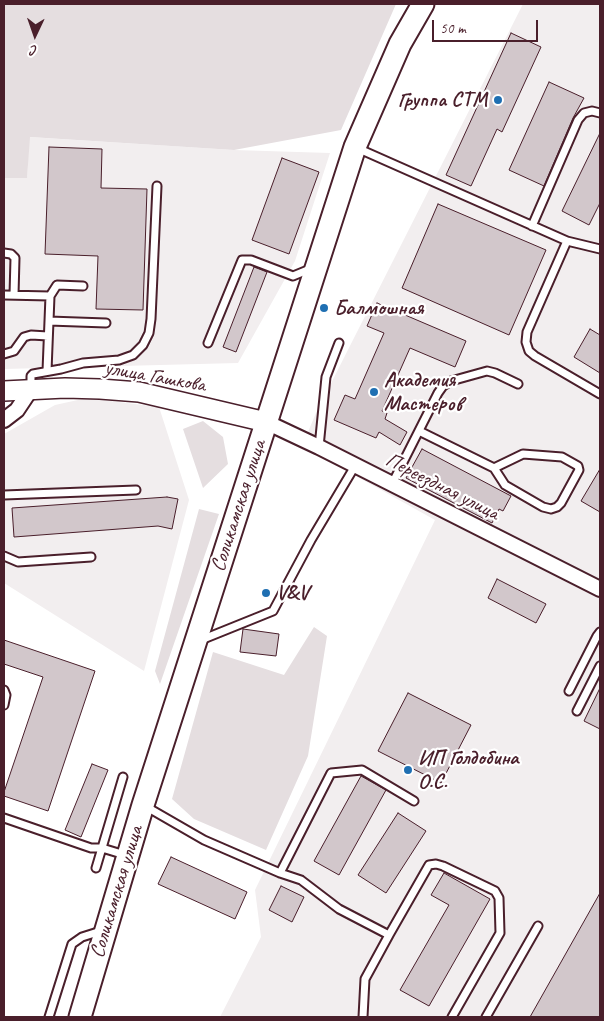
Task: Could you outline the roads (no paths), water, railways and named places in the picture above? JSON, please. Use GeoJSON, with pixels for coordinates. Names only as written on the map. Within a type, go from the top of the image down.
{"type":"FeatureCollection","features":[{"type":"Feature","properties":{"kind":"main road","name":"Соликамская улица"},"geometry":{"type":"LineString","coordinates":[[80,1017],[143,805],[355,147],[400,44],[423,4]]}},
{"type":"Feature","properties":{"kind":"street"},"geometry":{"type":"LineString","coordinates":[[4,420],[17,410],[31,389]]}},
{"type":"Feature","properties":{"kind":"street","name":"улица Гашкова"},"geometry":{"type":"LineString","coordinates":[[4,391],[100,389],[139,392],[266,422]]}},
{"type":"Feature","properties":{"kind":"street","name":"Переездная улица"},"geometry":{"type":"LineString","coordinates":[[266,422],[600,589]]}},
{"type":"Feature","properties":{"kind":"lane"},"geometry":{"type":"LineString","coordinates":[[532,226],[578,120],[584,113],[592,111],[600,113]]}},
{"type":"Feature","properties":{"kind":"lane"},"geometry":{"type":"LineString","coordinates":[[355,147],[567,241],[600,249]]}},
{"type":"Feature","properties":{"kind":"lane"},"geometry":{"type":"LineString","coordinates":[[31,389],[31,376],[33,374],[83,363],[119,360],[133,355],[143,345],[149,333],[151,319],[157,186]]}},
{"type":"Feature","properties":{"kind":"lane"},"geometry":{"type":"LineString","coordinates":[[567,241],[527,332],[526,342],[529,350],[535,356],[600,394]]}},
{"type":"Feature","properties":{"kind":"lane"},"geometry":{"type":"LineString","coordinates":[[4,253],[11,254],[15,258],[14,295]]}},
{"type":"Feature","properties":{"kind":"lane"},"geometry":{"type":"LineString","coordinates":[[208,343],[242,260],[251,260],[292,276],[317,265]]}},
{"type":"Feature","properties":{"kind":"lane"},"geometry":{"type":"LineString","coordinates":[[47,371],[50,296],[56,285],[83,286]]}},
{"type":"Feature","properties":{"kind":"lane"},"geometry":{"type":"LineString","coordinates":[[4,295],[50,296]]}},
{"type":"Feature","properties":{"kind":"lane"},"geometry":{"type":"LineString","coordinates":[[49,321],[106,323]]}},
{"type":"Feature","properties":{"kind":"lane"},"geometry":{"type":"LineString","coordinates":[[4,354],[14,351],[24,337],[31,335],[48,336]]}},
{"type":"Feature","properties":{"kind":"lane"},"geometry":{"type":"LineString","coordinates":[[319,447],[326,377],[339,343]]}},
{"type":"Feature","properties":{"kind":"lane"},"geometry":{"type":"LineString","coordinates":[[392,484],[443,386],[450,381],[487,371],[518,384]]}},
{"type":"Feature","properties":{"kind":"lane"},"geometry":{"type":"LineString","coordinates":[[419,431],[494,468],[505,485],[551,510],[561,503],[579,470],[578,466],[562,456],[523,454],[494,468]]}},
{"type":"Feature","properties":{"kind":"lane"},"geometry":{"type":"LineString","coordinates":[[195,642],[273,610],[311,540],[355,466]]}},
{"type":"Feature","properties":{"kind":"lane"},"geometry":{"type":"LineString","coordinates":[[4,495],[136,490]]}},
{"type":"Feature","properties":{"kind":"lane"},"geometry":{"type":"LineString","coordinates":[[4,556],[18,562],[91,557]]}},
{"type":"Feature","properties":{"kind":"lane"},"geometry":{"type":"LineString","coordinates":[[569,691],[600,632]]}},
{"type":"Feature","properties":{"kind":"lane"},"geometry":{"type":"LineString","coordinates":[[577,711],[600,666]]}},
{"type":"Feature","properties":{"kind":"lane"},"geometry":{"type":"LineString","coordinates":[[4,690],[6,695],[4,705]]}},
{"type":"Feature","properties":{"kind":"lane"},"geometry":{"type":"LineString","coordinates":[[280,873],[331,774],[362,770],[414,800]]}},
{"type":"Feature","properties":{"kind":"lane"},"geometry":{"type":"LineString","coordinates":[[96,868],[123,776]]}},
{"type":"Feature","properties":{"kind":"lane"},"geometry":{"type":"LineString","coordinates":[[143,805],[204,840],[280,873],[301,880],[339,909],[389,935]]}},
{"type":"Feature","properties":{"kind":"lane"},"geometry":{"type":"LineString","coordinates":[[4,818],[91,848],[102,848],[128,856]]}},
{"type":"Feature","properties":{"kind":"lane"},"geometry":{"type":"LineString","coordinates":[[363,1017],[366,979],[429,865],[436,864],[495,891],[499,898],[500,933],[452,1017]]}},
{"type":"Feature","properties":{"kind":"lane"},"geometry":{"type":"LineString","coordinates":[[486,1017],[538,926]]}},
{"type":"Feature","properties":{"kind":"lane"},"geometry":{"type":"LineString","coordinates":[[50,1017],[72,944],[82,937],[106,929]]}},
{"type":"Feature","properties":{"kind":"place","name":"Группа СТМ"},"geometry":{"type":"Point","coordinates":[498,100]}},
{"type":"Feature","properties":{"kind":"place","name":"Балмошная"},"geometry":{"type":"Point","coordinates":[324,308]}},
{"type":"Feature","properties":{"kind":"place","name":"Академия Мастеров"},"geometry":{"type":"Point","coordinates":[374,392]}},
{"type":"Feature","properties":{"kind":"place","name":"V&V"},"geometry":{"type":"Point","coordinates":[266,593]}},
{"type":"Feature","properties":{"kind":"place","name":"ИП Голдобина О.С."},"geometry":{"type":"Point","coordinates":[408,770]}}]}
